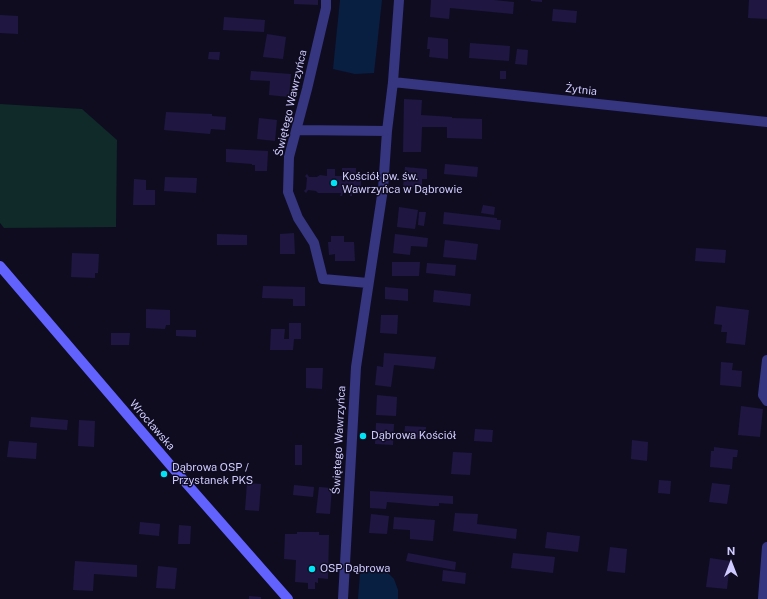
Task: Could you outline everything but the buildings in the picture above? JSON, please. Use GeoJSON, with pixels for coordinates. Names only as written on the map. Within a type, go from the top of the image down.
{"type":"FeatureCollection","features":[{"type":"Feature","properties":{"kind":"street","name":"Świętego Wawrzyńca"},"geometry":{"type":"LineString","coordinates":[[326,0],[326,8],[289,157],[288,192],[298,218],[314,243],[323,279],[368,282]]}},
{"type":"Feature","properties":{"kind":"street","name":"Świętego Wawrzyńca"},"geometry":{"type":"LineString","coordinates":[[343,599],[356,367],[383,189],[399,0]]}},
{"type":"Feature","properties":{"kind":"street","name":"Żytnia"},"geometry":{"type":"LineString","coordinates":[[393,82],[767,122]]}},
{"type":"Feature","properties":{"kind":"street"},"geometry":{"type":"LineString","coordinates":[[296,130],[387,131]]}},
{"type":"Feature","properties":{"kind":"street","name":"Wrocławska"},"geometry":{"type":"LineString","coordinates":[[0,266],[177,473],[288,599]]}},
{"type":"Feature","properties":{"kind":"street"},"geometry":{"type":"LineString","coordinates":[[767,360],[763,395],[767,401]]}},
{"type":"Feature","properties":{"kind":"street"},"geometry":{"type":"LineString","coordinates":[[763,599],[767,547]]}},
{"type":"Feature","properties":{"kind":"green space"},"geometry":{"type":"Polygon","coordinates":[[[0,104],[82,109],[117,140],[116,227],[4,228],[0,223],[0,104]]]}},
{"type":"Feature","properties":{"kind":"water"},"geometry":{"type":"Polygon","coordinates":[[[340,0],[382,0],[374,73],[355,74],[333,69],[340,0]]]}},
{"type":"Feature","properties":{"kind":"water"},"geometry":{"type":"Polygon","coordinates":[[[377,568],[386,571],[394,579],[398,590],[398,599],[358,599],[360,574],[366,569],[377,568]]]}},
{"type":"Feature","properties":{"kind":"place","name":"Kościół pw. św. Wawrzyńca w Dąbrowie"},"geometry":{"type":"Point","coordinates":[334,183]}},
{"type":"Feature","properties":{"kind":"place","name":"Dąbrowa Kościół"},"geometry":{"type":"Point","coordinates":[363,436]}},
{"type":"Feature","properties":{"kind":"place","name":"Dąbrowa OSP / Przystanek PKS"},"geometry":{"type":"Point","coordinates":[164,474]}},
{"type":"Feature","properties":{"kind":"place","name":"OSP Dąbrowa"},"geometry":{"type":"Point","coordinates":[312,569]}}]}
